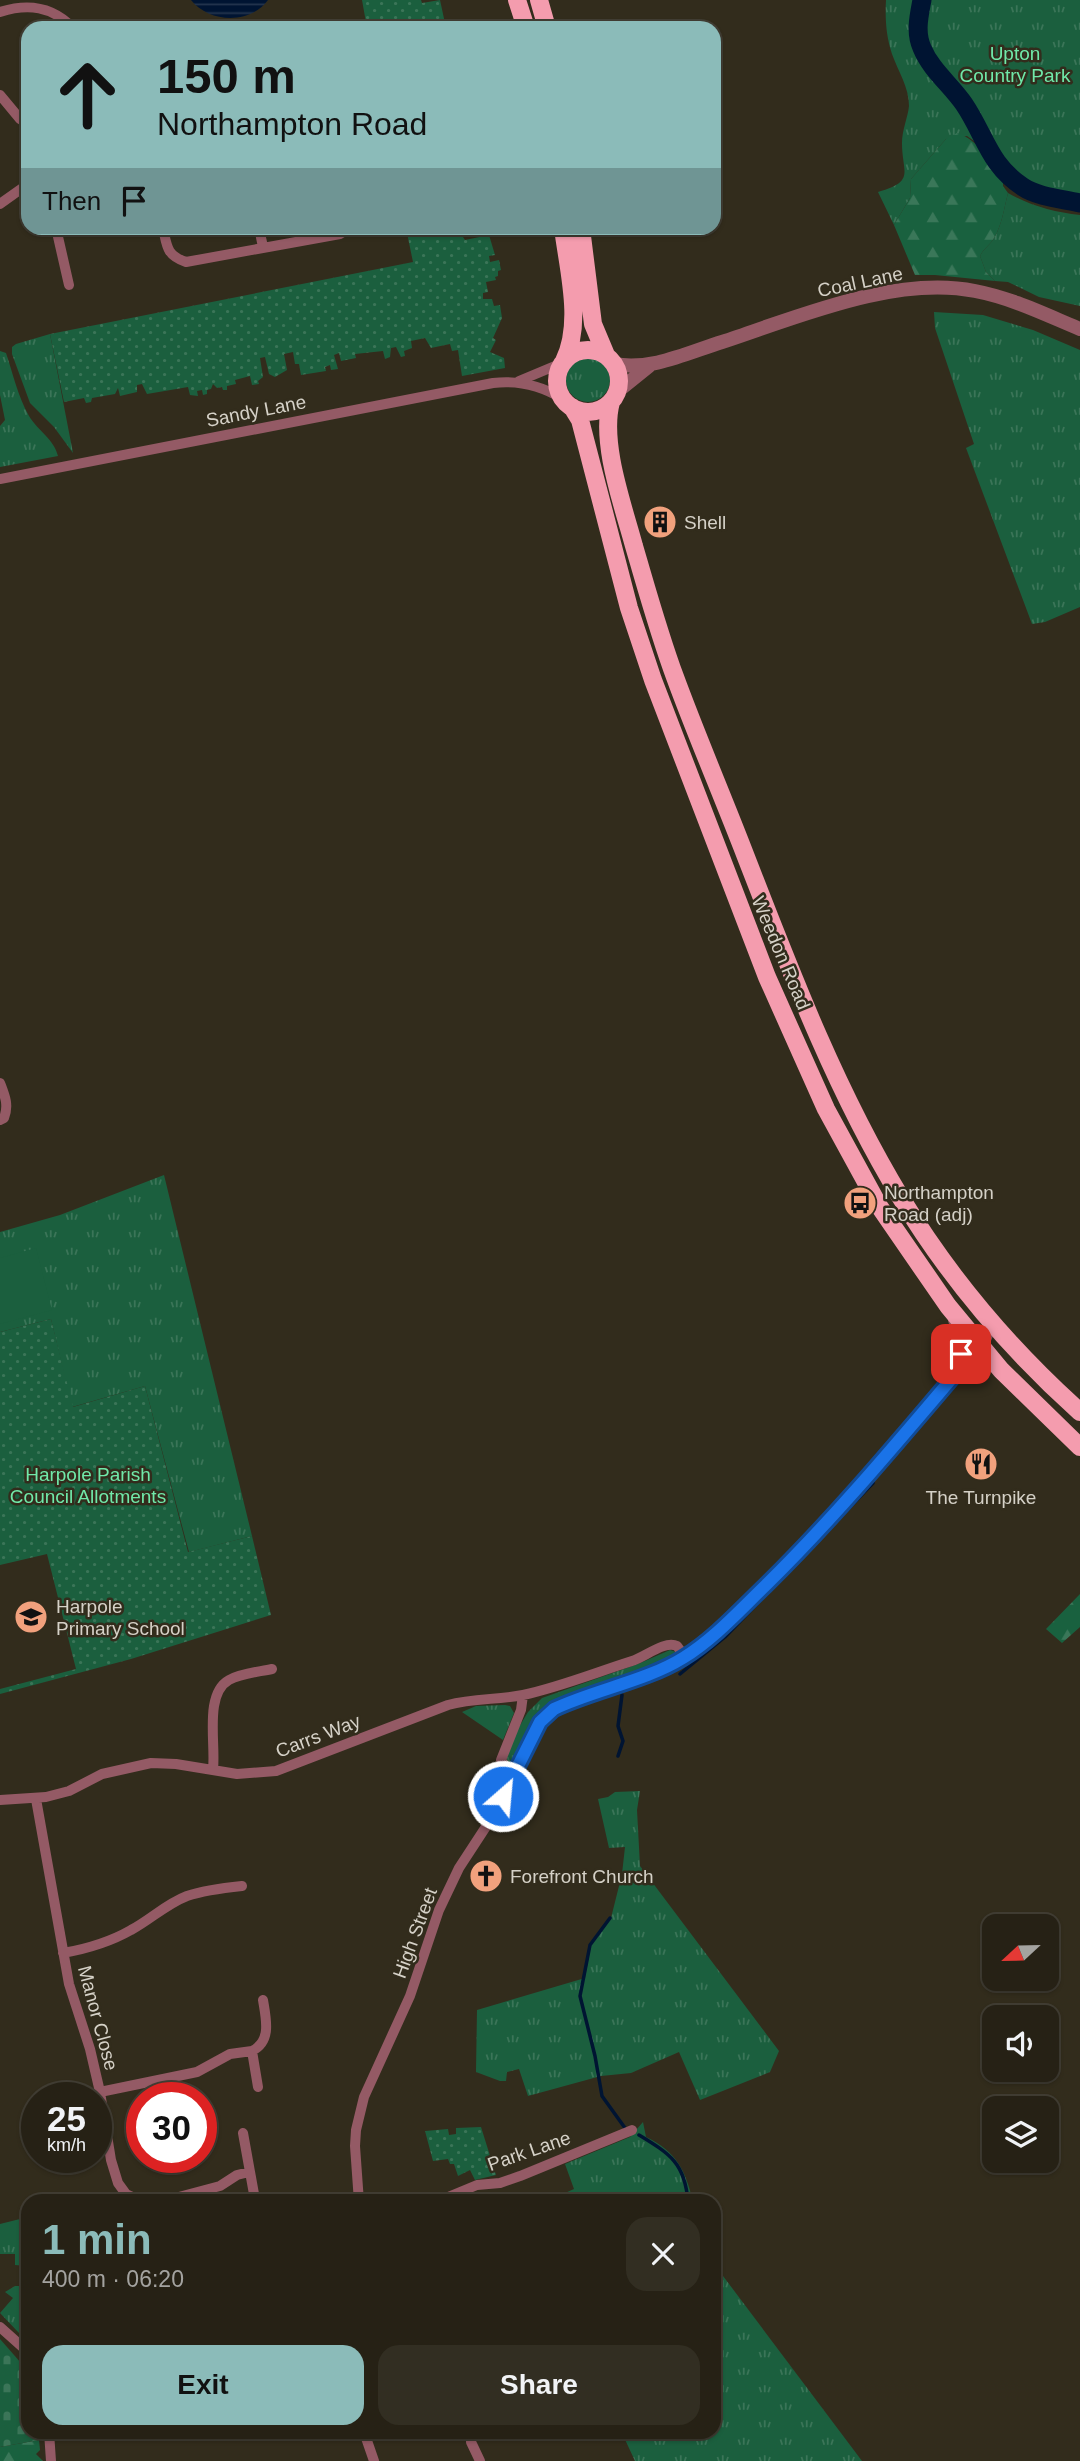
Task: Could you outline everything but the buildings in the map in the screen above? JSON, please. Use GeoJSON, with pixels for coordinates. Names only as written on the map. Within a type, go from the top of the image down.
{"type":"FeatureCollection","features":[{"type":"Feature","properties":{"kind":"highway"},"geometry":{"type":"LineString","coordinates":[[517,0],[524,21]]}},
{"type":"Feature","properties":{"kind":"highway"},"geometry":{"type":"LineString","coordinates":[[539,0],[545,21]]}},
{"type":"Feature","properties":{"kind":"highway"},"geometry":{"type":"LineString","coordinates":[[564,235],[574,318],[570,348],[557,379],[557,386],[568,403],[593,412],[605,407],[615,396],[619,376],[593,324],[582,235]]}},
{"type":"Feature","properties":{"kind":"highway"},"geometry":{"type":"LineString","coordinates":[[563,362],[570,355],[582,350],[594,350],[610,359]]}},
{"type":"Feature","properties":{"kind":"highway","name":"Weedon Road"},"geometry":{"type":"LineString","coordinates":[[615,396],[606,423],[608,439],[645,582],[674,675],[772,925],[838,1080],[872,1148],[929,1241],[993,1323],[1080,1412]]}},
{"type":"Feature","properties":{"kind":"highway","name":"Weedon Road"},"geometry":{"type":"LineString","coordinates":[[568,403],[580,420],[603,515],[633,620],[683,760],[767,977],[831,1119],[892,1227],[948,1306],[1001,1370],[1080,1447]]}},
{"type":"Feature","properties":{"kind":"street"},"geometry":{"type":"LineString","coordinates":[[0,12],[14,7],[34,6],[66,21]]}},
{"type":"Feature","properties":{"kind":"street"},"geometry":{"type":"LineString","coordinates":[[0,95],[21,120]]}},
{"type":"Feature","properties":{"kind":"street"},"geometry":{"type":"LineString","coordinates":[[0,204],[21,189]]}},
{"type":"Feature","properties":{"kind":"street"},"geometry":{"type":"LineString","coordinates":[[58,235],[69,285]]}},
{"type":"Feature","properties":{"kind":"street"},"geometry":{"type":"LineString","coordinates":[[165,235],[174,258],[186,262],[334,235]]}},
{"type":"Feature","properties":{"kind":"street"},"geometry":{"type":"LineString","coordinates":[[260,235],[263,247]]}},
{"type":"Feature","properties":{"kind":"street","name":"Coal Lane"},"geometry":{"type":"LineString","coordinates":[[610,359],[625,366],[650,365],[837,304],[888,293],[930,288],[973,290],[1003,298],[1080,329]]}},
{"type":"Feature","properties":{"kind":"street"},"geometry":{"type":"LineString","coordinates":[[519,381],[563,362]]}},
{"type":"Feature","properties":{"kind":"street","name":"Coal Lane"},"geometry":{"type":"LineString","coordinates":[[615,396],[650,365]]}},
{"type":"Feature","properties":{"kind":"street"},"geometry":{"type":"LineString","coordinates":[[519,381],[554,393],[568,403]]}},
{"type":"Feature","properties":{"kind":"street","name":"Sandy Lane"},"geometry":{"type":"LineString","coordinates":[[0,479],[356,408],[493,383],[519,381]]}},
{"type":"Feature","properties":{"kind":"street"},"geometry":{"type":"LineString","coordinates":[[0,1083],[6,1099],[6,1112],[0,1120]]}},
{"type":"Feature","properties":{"kind":"street"},"geometry":{"type":"LineString","coordinates":[[948,1306],[960,1338],[962,1368],[983,1365],[1001,1370]]}},
{"type":"Feature","properties":{"kind":"street"},"geometry":{"type":"LineString","coordinates":[[983,1347],[993,1323]]}},
{"type":"Feature","properties":{"kind":"street","name":"High Street"},"geometry":{"type":"LineString","coordinates":[[358,2194],[355,2146],[364,2097],[410,1996],[439,1910],[459,1868],[491,1819],[516,1773],[540,1722],[554,1709],[660,1670],[685,1657],[734,1616],[842,1507],[983,1347]]}},
{"type":"Feature","properties":{"kind":"street","name":"Carrs Way"},"geometry":{"type":"LineString","coordinates":[[0,1800],[36,1799],[69,1791],[102,1774],[151,1763],[237,1774],[276,1771],[448,1705],[523,1695],[641,1658],[668,1644],[677,1646],[685,1657]]}},
{"type":"Feature","properties":{"kind":"street"},"geometry":{"type":"LineString","coordinates":[[213,1769],[213,1708],[219,1690],[223,1684],[236,1677],[272,1669]]}},
{"type":"Feature","properties":{"kind":"street"},"geometry":{"type":"LineString","coordinates":[[516,1773],[506,1768],[501,1760],[521,1710],[523,1695]]}},
{"type":"Feature","properties":{"kind":"street","name":"Manor Close"},"geometry":{"type":"LineString","coordinates":[[36,1799],[69,1984],[98,2082]]}},
{"type":"Feature","properties":{"kind":"street","name":"Manor Close"},"geometry":{"type":"LineString","coordinates":[[63,1953],[113,1939],[187,1897],[209,1890],[242,1886]]}},
{"type":"Feature","properties":{"kind":"street"},"geometry":{"type":"LineString","coordinates":[[112,2090],[197,2072],[230,2054],[260,2047],[267,2028],[263,2000]]}},
{"type":"Feature","properties":{"kind":"street"},"geometry":{"type":"LineString","coordinates":[[252,2051],[258,2087]]}},
{"type":"Feature","properties":{"kind":"street","name":"Park Lane"},"geometry":{"type":"LineString","coordinates":[[455,2194],[477,2185],[499,2183],[520,2176],[632,2130]]}},
{"type":"Feature","properties":{"kind":"street"},"geometry":{"type":"LineString","coordinates":[[243,2133],[254,2194]]}},
{"type":"Feature","properties":{"kind":"street","name":"Manor Close"},"geometry":{"type":"LineString","coordinates":[[112,2165],[126,2194]]}},
{"type":"Feature","properties":{"kind":"street"},"geometry":{"type":"LineString","coordinates":[[195,2194],[249,2172]]}},
{"type":"Feature","properties":{"kind":"street"},"geometry":{"type":"LineString","coordinates":[[0,2327],[21,2346]]}},
{"type":"Feature","properties":{"kind":"street"},"geometry":{"type":"LineString","coordinates":[[49,2439],[51,2461]]}},
{"type":"Feature","properties":{"kind":"street"},"geometry":{"type":"LineString","coordinates":[[366,2439],[374,2461]]}},
{"type":"Feature","properties":{"kind":"street"},"geometry":{"type":"LineString","coordinates":[[471,2442],[480,2461]]}},
{"type":"Feature","properties":{"kind":"green space"},"geometry":{"type":"Polygon","coordinates":[[[362,0],[421,0],[422,3],[440,0],[444,21],[366,21],[362,0]]]}},
{"type":"Feature","properties":{"kind":"green space"},"geometry":{"type":"Polygon","coordinates":[[[886,0],[917,0],[913,31],[919,51],[962,110],[977,143],[967,136],[946,139],[911,179],[910,198],[894,225],[878,192],[898,184],[904,175],[902,138],[909,99],[888,40],[886,0]]]}},
{"type":"Feature","properties":{"kind":"green space","name":"Upton Country Park"},"geometry":{"type":"Polygon","coordinates":[[[922,0],[1080,0],[1080,199],[1027,189],[1015,183],[996,164],[964,104],[922,48],[918,30],[922,0]]]}},
{"type":"Feature","properties":{"kind":"green space"},"geometry":{"type":"Polygon","coordinates":[[[957,133],[971,140],[983,151],[1003,177],[1003,186],[1008,193],[997,233],[980,256],[986,272],[995,281],[915,275],[894,225],[910,198],[911,179],[946,139],[957,133]]]}},
{"type":"Feature","properties":{"kind":"green space"},"geometry":{"type":"Polygon","coordinates":[[[1008,193],[1043,208],[1080,215],[1080,306],[1039,297],[1008,282],[995,281],[986,272],[980,256],[997,233],[1008,193]]]}},
{"type":"Feature","properties":{"kind":"green space"},"geometry":{"type":"Polygon","coordinates":[[[407,235],[471,235],[463,237],[465,240],[489,235],[495,255],[489,256],[490,262],[499,260],[501,270],[495,277],[496,280],[486,282],[488,292],[483,293],[483,299],[492,299],[494,306],[500,305],[502,318],[490,352],[504,358],[505,368],[462,376],[458,350],[452,351],[450,344],[431,348],[425,338],[411,341],[412,348],[404,351],[405,356],[401,357],[396,347],[391,348],[390,357],[385,359],[383,351],[355,354],[356,358],[341,361],[339,353],[334,355],[338,369],[331,370],[330,365],[325,367],[326,371],[301,375],[293,352],[284,354],[287,370],[275,377],[269,374],[265,357],[260,358],[263,377],[258,381],[259,384],[252,385],[250,376],[235,380],[236,384],[227,386],[227,390],[217,388],[213,384],[207,394],[203,395],[202,390],[197,391],[198,396],[190,395],[188,387],[147,394],[142,384],[137,385],[137,392],[120,396],[118,388],[115,394],[92,398],[91,402],[86,403],[84,398],[64,402],[50,334],[413,262],[407,235]]]}},
{"type":"Feature","properties":{"kind":"green space"},"geometry":{"type":"Polygon","coordinates":[[[934,312],[983,315],[1033,330],[1080,350],[1080,607],[1045,622],[1032,624],[966,448],[974,444],[935,328],[934,312]]]}},
{"type":"Feature","properties":{"kind":"green space"},"geometry":{"type":"Polygon","coordinates":[[[50,334],[73,453],[54,427],[30,403],[12,354],[12,347],[16,344],[50,334]]]}},
{"type":"Feature","properties":{"kind":"green space"},"geometry":{"type":"Polygon","coordinates":[[[0,351],[6,353],[29,416],[53,445],[58,456],[0,467],[0,426],[5,420],[0,395],[0,351]]]}},
{"type":"Feature","properties":{"kind":"green space"},"geometry":{"type":"Polygon","coordinates":[[[588,358],[604,364],[610,380],[604,396],[588,402],[572,396],[566,380],[572,364],[588,358]]]}},
{"type":"Feature","properties":{"kind":"green space"},"geometry":{"type":"Polygon","coordinates":[[[164,1175],[252,1536],[189,1552],[145,1386],[72,1407],[51,1319],[0,1332],[0,1232],[60,1215],[164,1175]]]}},
{"type":"Feature","properties":{"kind":"green space"},"geometry":{"type":"Polygon","coordinates":[[[36,1248],[52,1310],[0,1324],[0,1258],[36,1248]]]}},
{"type":"Feature","properties":{"kind":"green space","name":"Harpole Parish Council Allotments"},"geometry":{"type":"Polygon","coordinates":[[[51,1319],[73,1407],[145,1386],[188,1552],[252,1536],[271,1615],[131,1659],[0,1694],[0,1689],[76,1669],[47,1554],[0,1565],[0,1332],[51,1319]]]}},
{"type":"Feature","properties":{"kind":"green space"},"geometry":{"type":"Polygon","coordinates":[[[1080,1594],[1080,1627],[1062,1643],[1046,1629],[1080,1594]]]}},
{"type":"Feature","properties":{"kind":"green space"},"geometry":{"type":"Polygon","coordinates":[[[670,1650],[676,1652],[674,1657],[549,1704],[531,1723],[514,1763],[508,1765],[506,1757],[516,1732],[528,1712],[542,1698],[670,1650]]]}},
{"type":"Feature","properties":{"kind":"green space"},"geometry":{"type":"Polygon","coordinates":[[[476,1706],[510,1706],[514,1713],[503,1740],[462,1712],[476,1706]]]}},
{"type":"Feature","properties":{"kind":"green space"},"geometry":{"type":"Polygon","coordinates":[[[640,1791],[637,1810],[640,1866],[779,2051],[770,2072],[700,2100],[679,2052],[631,2073],[601,2076],[528,2096],[519,2069],[507,2072],[506,2081],[476,2072],[477,2010],[585,1978],[591,1945],[611,1918],[622,1874],[625,1847],[609,1848],[598,1799],[615,1792],[640,1791]]]}},
{"type":"Feature","properties":{"kind":"green space"},"geometry":{"type":"Polygon","coordinates":[[[643,2122],[646,2137],[665,2149],[678,2163],[691,2194],[563,2194],[574,2189],[565,2164],[630,2137],[643,2122]]]}},
{"type":"Feature","properties":{"kind":"green space"},"geometry":{"type":"Polygon","coordinates":[[[481,2127],[496,2175],[475,2180],[470,2170],[458,2176],[454,2164],[450,2164],[448,2159],[433,2161],[425,2131],[448,2129],[449,2135],[456,2134],[456,2128],[481,2127]]]}},
{"type":"Feature","properties":{"kind":"green space"},"geometry":{"type":"Polygon","coordinates":[[[21,2219],[21,2266],[15,2265],[15,2254],[0,2254],[0,2224],[21,2219]]]}},
{"type":"Feature","properties":{"kind":"green space"},"geometry":{"type":"Polygon","coordinates":[[[721,2273],[862,2461],[635,2461],[625,2439],[721,2439],[721,2273]]]}},
{"type":"Feature","properties":{"kind":"green space"},"geometry":{"type":"Polygon","coordinates":[[[15,2286],[21,2286],[19,2333],[0,2313],[13,2298],[5,2292],[15,2286]]]}},
{"type":"Feature","properties":{"kind":"green space"},"geometry":{"type":"Polygon","coordinates":[[[0,2339],[21,2363],[21,2439],[39,2440],[0,2447],[0,2339]]]}},
{"type":"Feature","properties":{"kind":"green space"},"geometry":{"type":"Polygon","coordinates":[[[39,2440],[40,2450],[36,2454],[43,2461],[0,2461],[0,2447],[39,2440]]]}},
{"type":"Feature","properties":{"kind":"water"},"geometry":{"type":"Polygon","coordinates":[[[191,0],[268,0],[251,14],[230,18],[208,13],[191,0]]]}},
{"type":"Feature","properties":{"kind":"waterway"},"geometry":{"type":"LineString","coordinates":[[922,0],[918,30],[922,48],[964,104],[1002,169],[1029,190],[1080,203]]}},
{"type":"Feature","properties":{"kind":"waterway"},"geometry":{"type":"LineString","coordinates":[[680,1674],[725,1637],[873,1483]]}},
{"type":"Feature","properties":{"kind":"waterway"},"geometry":{"type":"LineString","coordinates":[[618,1756],[623,1741],[618,1726],[622,1695]]}},
{"type":"Feature","properties":{"kind":"waterway"},"geometry":{"type":"LineString","coordinates":[[610,1918],[590,1945],[580,1996],[602,2096],[625,2128]]}},
{"type":"Feature","properties":{"kind":"waterway"},"geometry":{"type":"LineString","coordinates":[[639,2135],[674,2161],[683,2178],[687,2194]]}},
{"type":"Feature","properties":{"kind":"place","name":"Shell"},"geometry":{"type":"Point","coordinates":[660,522]}},
{"type":"Feature","properties":{"kind":"place","name":"Northampton Road (adj)"},"geometry":{"type":"Point","coordinates":[860,1203]}},
{"type":"Feature","properties":{"kind":"place","name":"The Turnpike"},"geometry":{"type":"Point","coordinates":[981,1464]}},
{"type":"Feature","properties":{"kind":"place","name":"Harpole Primary School"},"geometry":{"type":"Point","coordinates":[31,1617]}},
{"type":"Feature","properties":{"kind":"place","name":"Forefront Church"},"geometry":{"type":"Point","coordinates":[486,1876]}},
{"type":"Feature","properties":{"kind":"route"},"geometry":{"type":"LineString","coordinates":[[503,1796],[540,1722],[554,1709],[675,1663],[704,1643],[734,1616],[868,1478],[958,1371],[961,1354]]}}]}
